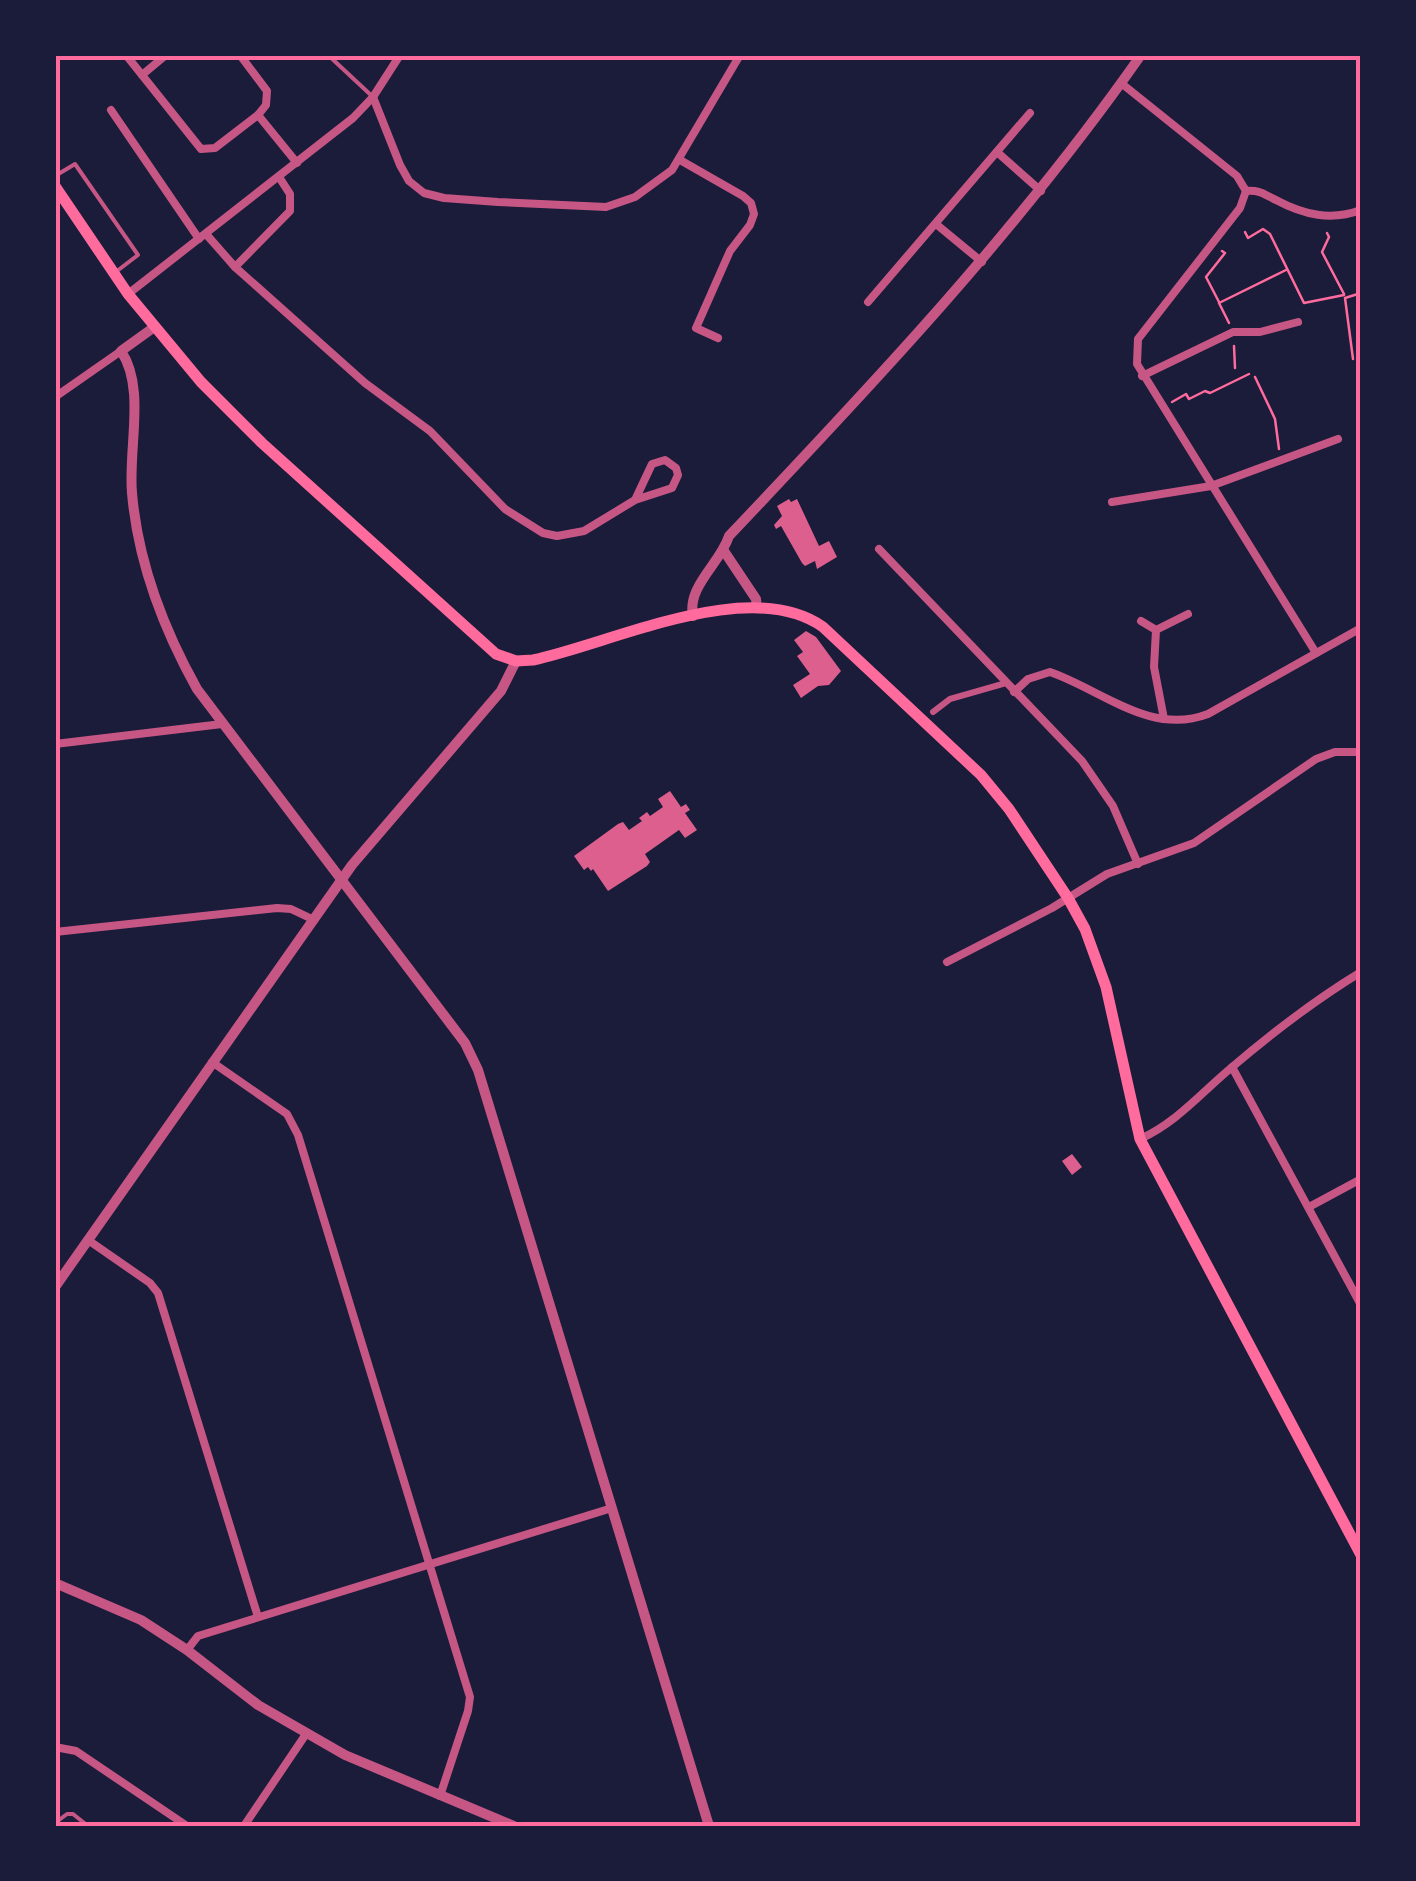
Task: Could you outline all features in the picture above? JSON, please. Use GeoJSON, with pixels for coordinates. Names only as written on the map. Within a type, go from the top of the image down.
{"type":"FeatureCollection","features":[{"type":"Feature","properties":{"kind":"main road"},"geometry":{"type":"LineString","coordinates":[[55,186],[152,328],[200,382],[400,570],[496,654],[516,660],[551,656],[694,616],[756,608],[779,610],[810,618],[952,745],[1010,809],[1068,898],[1092,945],[1106,987],[1140,1138],[1361,1556]]}},
{"type":"Feature","properties":{"kind":"street"},"geometry":{"type":"LineString","coordinates":[[126,55],[200,149],[216,148],[266,105],[267,91],[240,55]]}},
{"type":"Feature","properties":{"kind":"street"},"geometry":{"type":"LineString","coordinates":[[142,75],[166,55]]}},
{"type":"Feature","properties":{"kind":"street"},"geometry":{"type":"LineString","coordinates":[[128,294],[353,118],[373,97],[400,55]]}},
{"type":"Feature","properties":{"kind":"street"},"geometry":{"type":"LineString","coordinates":[[373,97],[409,181],[424,192],[444,198],[606,207],[650,188],[680,160],[740,55]]}},
{"type":"Feature","properties":{"kind":"street"},"geometry":{"type":"LineString","coordinates":[[694,616],[693,595],[724,551],[729,536],[898,358],[982,262],[1041,191],[1141,55]]}},
{"type":"Feature","properties":{"kind":"street"},"geometry":{"type":"LineString","coordinates":[[1121,84],[1236,176],[1246,191]]}},
{"type":"Feature","properties":{"kind":"street"},"geometry":{"type":"LineString","coordinates":[[110,110],[202,237],[365,384],[430,430],[495,499],[528,525],[543,532],[571,534],[598,525],[635,500],[672,488],[678,475],[676,468],[664,460],[652,464],[635,500]]}},
{"type":"Feature","properties":{"kind":"street"},"geometry":{"type":"LineString","coordinates":[[868,302],[1030,113]]}},
{"type":"Feature","properties":{"kind":"street"},"geometry":{"type":"LineString","coordinates":[[258,114],[297,162]]}},
{"type":"Feature","properties":{"kind":"street"},"geometry":{"type":"LineString","coordinates":[[997,152],[1041,191]]}},
{"type":"Feature","properties":{"kind":"street"},"geometry":{"type":"LineString","coordinates":[[680,160],[744,196],[754,214],[730,251],[696,328],[718,338]]}},
{"type":"Feature","properties":{"kind":"street"},"geometry":{"type":"LineString","coordinates":[[235,267],[290,211],[290,194],[280,177]]}},
{"type":"Feature","properties":{"kind":"street"},"geometry":{"type":"LineString","coordinates":[[1246,191],[1260,190],[1277,201],[1319,216],[1345,216],[1361,210]]}},
{"type":"Feature","properties":{"kind":"street"},"geometry":{"type":"LineString","coordinates":[[1246,191],[1240,208],[1138,339],[1135,351],[1142,376],[1316,653]]}},
{"type":"Feature","properties":{"kind":"street"},"geometry":{"type":"LineString","coordinates":[[936,224],[982,262]]}},
{"type":"Feature","properties":{"kind":"street"},"geometry":{"type":"LineString","coordinates":[[1142,376],[1233,332],[1260,332],[1298,322]]}},
{"type":"Feature","properties":{"kind":"street"},"geometry":{"type":"LineString","coordinates":[[55,397],[152,328]]}},
{"type":"Feature","properties":{"kind":"street"},"geometry":{"type":"LineString","coordinates":[[121,351],[135,381],[131,477],[137,531],[174,648],[222,724],[465,1043],[478,1070],[709,1826]]}},
{"type":"Feature","properties":{"kind":"street"},"geometry":{"type":"LineString","coordinates":[[1112,502],[1211,486],[1338,440]]}},
{"type":"Feature","properties":{"kind":"street"},"geometry":{"type":"LineString","coordinates":[[879,550],[1082,761],[1123,826],[1138,864]]}},
{"type":"Feature","properties":{"kind":"street"},"geometry":{"type":"LineString","coordinates":[[724,551],[756,599],[756,608]]}},
{"type":"Feature","properties":{"kind":"street"},"geometry":{"type":"LineString","coordinates":[[1156,630],[1188,614]]}},
{"type":"Feature","properties":{"kind":"street"},"geometry":{"type":"LineString","coordinates":[[1142,621],[1156,630]]}},
{"type":"Feature","properties":{"kind":"street"},"geometry":{"type":"LineString","coordinates":[[1014,692],[1028,680],[1050,672],[1135,712],[1182,722],[1208,714],[1361,628]]}},
{"type":"Feature","properties":{"kind":"street"},"geometry":{"type":"LineString","coordinates":[[1156,630],[1154,668],[1164,720]]}},
{"type":"Feature","properties":{"kind":"street"},"geometry":{"type":"LineString","coordinates":[[55,1287],[340,880],[502,691],[516,660]]}},
{"type":"Feature","properties":{"kind":"street"},"geometry":{"type":"LineString","coordinates":[[933,712],[950,699],[1006,683]]}},
{"type":"Feature","properties":{"kind":"street"},"geometry":{"type":"LineString","coordinates":[[55,744],[222,724]]}},
{"type":"Feature","properties":{"kind":"street"},"geometry":{"type":"LineString","coordinates":[[946,962],[1107,874],[1194,843],[1316,758],[1335,752],[1361,752]]}},
{"type":"Feature","properties":{"kind":"street"},"geometry":{"type":"LineString","coordinates":[[55,932],[277,908],[291,909],[312,919]]}},
{"type":"Feature","properties":{"kind":"street"},"geometry":{"type":"LineString","coordinates":[[1140,1138],[1166,1126],[1232,1067],[1322,996],[1361,972]]}},
{"type":"Feature","properties":{"kind":"street"},"geometry":{"type":"LineString","coordinates":[[212,1062],[277,1106],[294,1123],[470,1696],[440,1796]]}},
{"type":"Feature","properties":{"kind":"street"},"geometry":{"type":"LineString","coordinates":[[1232,1067],[1361,1305]]}},
{"type":"Feature","properties":{"kind":"street"},"geometry":{"type":"LineString","coordinates":[[1309,1206],[1361,1179]]}},
{"type":"Feature","properties":{"kind":"street"},"geometry":{"type":"LineString","coordinates":[[88,1240],[158,1292],[258,1617]]}},
{"type":"Feature","properties":{"kind":"street"},"geometry":{"type":"LineString","coordinates":[[187,1650],[198,1636],[612,1508]]}},
{"type":"Feature","properties":{"kind":"street"},"geometry":{"type":"LineString","coordinates":[[55,1583],[142,1620],[258,1705],[345,1755],[514,1826]]}},
{"type":"Feature","properties":{"kind":"street"},"geometry":{"type":"LineString","coordinates":[[244,1826],[306,1734]]}},
{"type":"Feature","properties":{"kind":"street"},"geometry":{"type":"LineString","coordinates":[[55,1747],[76,1752],[187,1826]]}},
{"type":"Feature","properties":{"kind":"lane"},"geometry":{"type":"LineString","coordinates":[[328,55],[373,97]]}},
{"type":"Feature","properties":{"kind":"lane"},"geometry":{"type":"LineString","coordinates":[[55,176],[76,164],[138,255],[113,274]]}},
{"type":"Feature","properties":{"kind":"lane"},"geometry":{"type":"LineString","coordinates":[[55,1823],[66,1814],[74,1814],[88,1826]]}},
{"type":"Feature","properties":{"kind":"path"},"geometry":{"type":"LineString","coordinates":[[1246,232],[1248,238],[1263,230],[1270,234],[1304,303],[1361,294]]}},
{"type":"Feature","properties":{"kind":"path"},"geometry":{"type":"LineString","coordinates":[[1327,233],[1322,252],[1345,296],[1353,358]]}},
{"type":"Feature","properties":{"kind":"path"},"geometry":{"type":"LineString","coordinates":[[1213,242],[1225,253],[1206,276],[1233,332],[1235,368]]}},
{"type":"Feature","properties":{"kind":"path"},"geometry":{"type":"LineString","coordinates":[[1219,304],[1288,269]]}},
{"type":"Feature","properties":{"kind":"path"},"geometry":{"type":"LineString","coordinates":[[1162,407],[1186,394],[1189,399],[1205,391],[1210,393],[1249,374]]}},
{"type":"Feature","properties":{"kind":"path"},"geometry":{"type":"LineString","coordinates":[[1255,377],[1276,420],[1280,461]]}},
{"type":"Feature","properties":{"kind":"building"},"geometry":{"type":"Polygon","coordinates":[[[797,499],[819,546],[829,541],[837,557],[817,569],[815,561],[805,566],[802,563],[781,526],[776,529],[774,525],[782,516],[777,506],[797,499]]]}},
{"type":"Feature","properties":{"kind":"building"},"geometry":{"type":"Polygon","coordinates":[[[806,631],[816,637],[841,671],[829,685],[818,686],[801,698],[793,685],[810,674],[797,656],[803,652],[794,640],[806,631]]]}},
{"type":"Feature","properties":{"kind":"building"},"geometry":{"type":"Polygon","coordinates":[[[670,791],[681,807],[686,804],[690,810],[685,813],[697,830],[685,838],[679,830],[645,854],[650,862],[647,866],[608,891],[593,869],[584,870],[574,856],[618,824],[623,822],[629,830],[647,812],[650,816],[663,807],[658,799],[670,791]]]}},
{"type":"Feature","properties":{"kind":"building"},"geometry":{"type":"Polygon","coordinates":[[[1072,1154],[1082,1167],[1072,1175],[1062,1161],[1072,1154]]]}}]}
